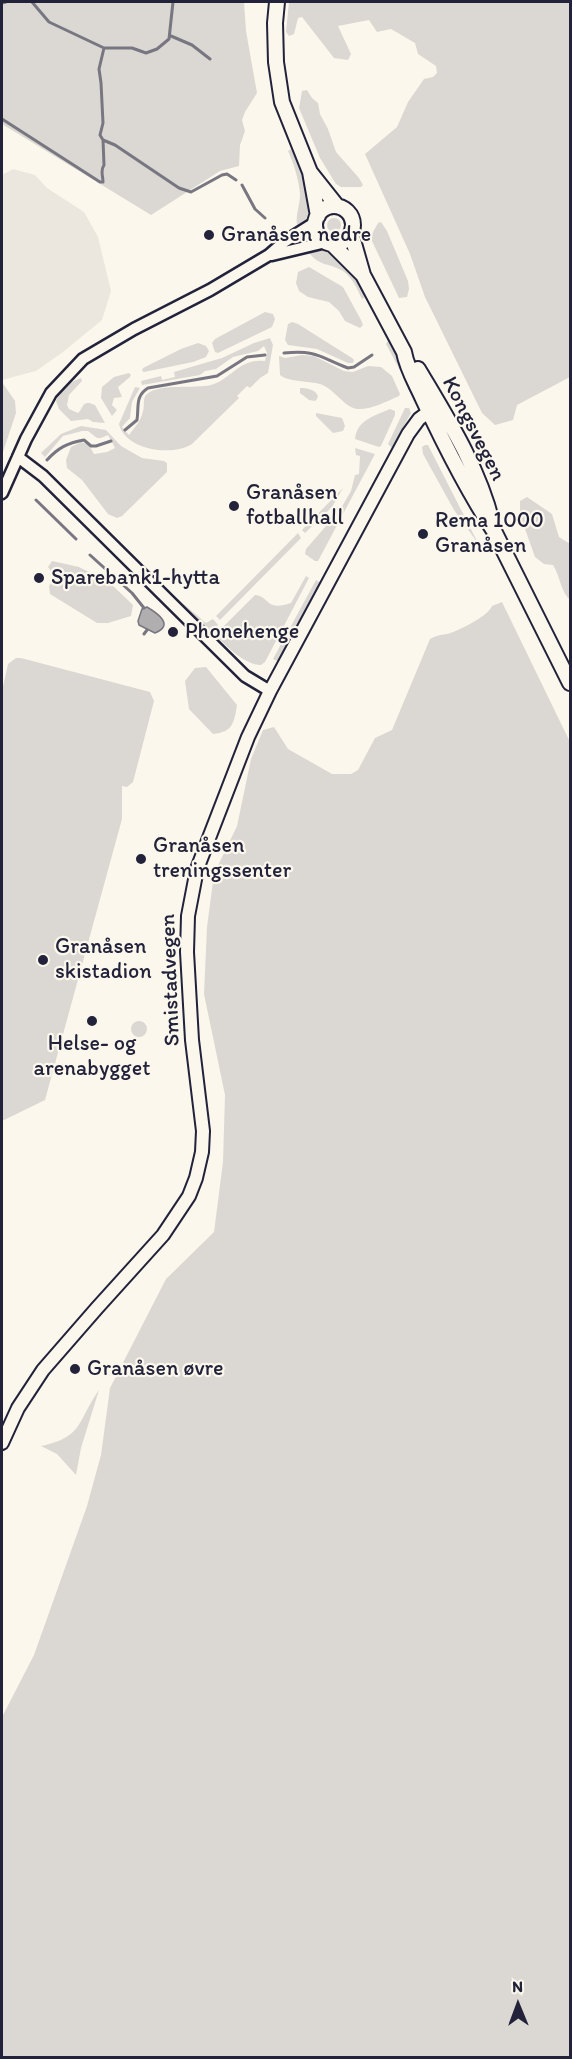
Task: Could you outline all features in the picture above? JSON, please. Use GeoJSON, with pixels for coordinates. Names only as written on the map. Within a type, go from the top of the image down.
{"type":"FeatureCollection","features":[{"type":"Feature","properties":{"kind":"main road","name":"Kongsvegen"},"geometry":{"type":"LineString","coordinates":[[278,2],[275,23],[276,62],[282,102],[310,172],[318,234],[363,275]]}},
{"type":"Feature","properties":{"kind":"main road","name":"Kongsvegen"},"geometry":{"type":"LineString","coordinates":[[310,172],[337,206],[351,216],[353,222],[351,234],[363,275],[404,352],[406,364],[434,408],[478,508],[494,531],[570,683]]}},
{"type":"Feature","properties":{"kind":"main road"},"geometry":{"type":"LineString","coordinates":[[317,219],[326,208],[337,206]]}},
{"type":"Feature","properties":{"kind":"main road"},"geometry":{"type":"LineString","coordinates":[[329,243],[343,242],[351,234]]}},
{"type":"Feature","properties":{"kind":"street"},"geometry":{"type":"LineString","coordinates":[[2,493],[51,393],[83,359],[269,255],[317,219]]}},
{"type":"Feature","properties":{"kind":"street"},"geometry":{"type":"LineString","coordinates":[[269,255],[329,243]]}},
{"type":"Feature","properties":{"kind":"street","name":"Smistadvegen"},"geometry":{"type":"LineString","coordinates":[[2,1443],[18,1408],[44,1370],[163,1235],[189,1196],[202,1152],[203,1131],[188,993],[188,915],[197,869],[248,737],[270,692],[408,434],[419,419],[434,408]]}},
{"type":"Feature","properties":{"kind":"street"},"geometry":{"type":"LineString","coordinates":[[18,457],[43,476],[245,676],[270,692]]}},
{"type":"Feature","properties":{"kind":"shaded area"},"geometry":{"type":"Polygon","coordinates":[[[2,2],[244,2],[246,31],[257,93],[242,120],[245,131],[240,145],[239,166],[220,171],[151,215],[2,124],[2,2]]]}},
{"type":"Feature","properties":{"kind":"shaded area"},"geometry":{"type":"Polygon","coordinates":[[[289,2],[570,2],[570,377],[517,405],[513,420],[495,425],[482,413],[425,297],[410,254],[365,154],[397,127],[408,102],[424,79],[433,77],[437,73],[436,66],[418,54],[415,43],[391,29],[377,32],[369,20],[338,26],[351,54],[348,60],[334,58],[302,17],[298,18],[294,34],[289,36],[286,32],[289,2]]]}},
{"type":"Feature","properties":{"kind":"shaded area"},"geometry":{"type":"Polygon","coordinates":[[[307,90],[318,103],[320,114],[336,152],[359,178],[363,185],[361,187],[341,187],[336,184],[320,158],[299,108],[302,91],[307,90]]]}},
{"type":"Feature","properties":{"kind":"shaded area"},"geometry":{"type":"Polygon","coordinates":[[[291,149],[301,168],[310,201],[309,211],[298,229],[300,194],[296,172],[288,151],[291,149]]]}},
{"type":"Feature","properties":{"kind":"shaded area"},"geometry":{"type":"Polygon","coordinates":[[[13,169],[35,175],[47,188],[84,212],[98,237],[111,291],[102,320],[63,352],[36,371],[2,380],[2,175],[13,169]]]}},
{"type":"Feature","properties":{"kind":"shaded area"},"geometry":{"type":"Polygon","coordinates":[[[331,218],[337,218],[341,225],[337,232],[331,232],[327,228],[327,222],[331,218]]]}},
{"type":"Feature","properties":{"kind":"shaded area"},"geometry":{"type":"Polygon","coordinates":[[[381,222],[408,281],[407,297],[399,298],[372,241],[372,234],[381,222]]]}},
{"type":"Feature","properties":{"kind":"shaded area"},"geometry":{"type":"Polygon","coordinates":[[[307,249],[318,249],[336,257],[357,278],[368,295],[362,299],[354,284],[343,271],[315,259],[307,249]]]}},
{"type":"Feature","properties":{"kind":"shaded area"},"geometry":{"type":"Polygon","coordinates":[[[309,267],[343,287],[361,320],[363,325],[360,328],[345,321],[339,311],[329,302],[308,297],[299,291],[296,283],[298,272],[309,267]]]}},
{"type":"Feature","properties":{"kind":"shaded area"},"geometry":{"type":"Polygon","coordinates":[[[265,312],[273,314],[275,319],[272,327],[218,353],[215,352],[212,343],[215,339],[265,312]]]}},
{"type":"Feature","properties":{"kind":"shaded area"},"geometry":{"type":"Polygon","coordinates":[[[292,322],[352,358],[353,363],[348,363],[317,349],[288,345],[285,340],[288,324],[292,322]]]}},
{"type":"Feature","properties":{"kind":"shaded area"},"geometry":{"type":"Polygon","coordinates":[[[270,338],[273,345],[268,373],[250,388],[247,386],[237,396],[239,398],[192,444],[173,450],[150,449],[130,440],[123,433],[119,424],[135,387],[140,388],[132,402],[130,418],[122,427],[129,435],[141,418],[147,394],[169,387],[211,385],[219,382],[242,365],[265,361],[267,353],[264,346],[258,351],[233,357],[216,369],[205,371],[200,375],[142,385],[141,381],[161,376],[162,380],[175,377],[174,372],[222,358],[270,338]]]}},
{"type":"Feature","properties":{"kind":"shaded area"},"geometry":{"type":"Polygon","coordinates":[[[389,339],[414,387],[410,389],[386,344],[389,339]]]}},
{"type":"Feature","properties":{"kind":"shaded area"},"geometry":{"type":"Polygon","coordinates":[[[198,343],[206,346],[209,351],[206,357],[193,362],[142,371],[143,368],[181,349],[198,343]]]}},
{"type":"Feature","properties":{"kind":"shaded area"},"geometry":{"type":"Polygon","coordinates":[[[302,355],[314,356],[344,371],[353,372],[368,366],[381,367],[392,376],[400,394],[375,406],[364,409],[354,408],[325,386],[288,379],[280,375],[279,356],[285,358],[302,355]]]}},
{"type":"Feature","properties":{"kind":"shaded area"},"geometry":{"type":"Polygon","coordinates":[[[129,373],[130,377],[118,387],[122,397],[114,398],[112,405],[117,410],[112,416],[101,398],[102,387],[114,377],[129,373]]]}},
{"type":"Feature","properties":{"kind":"shaded area"},"geometry":{"type":"Polygon","coordinates":[[[81,378],[82,381],[69,395],[67,405],[69,409],[78,413],[85,403],[91,403],[95,405],[105,423],[88,419],[71,421],[59,409],[56,401],[60,394],[70,384],[81,378]]]}},
{"type":"Feature","properties":{"kind":"shaded area"},"geometry":{"type":"Polygon","coordinates":[[[2,382],[15,401],[16,413],[2,455],[2,382]]]}},
{"type":"Feature","properties":{"kind":"shaded area"},"geometry":{"type":"Polygon","coordinates":[[[300,388],[313,390],[318,396],[317,399],[309,400],[300,393],[300,388]]]}},
{"type":"Feature","properties":{"kind":"shaded area"},"geometry":{"type":"Polygon","coordinates":[[[405,408],[409,408],[411,413],[392,448],[388,444],[405,408]]]}},
{"type":"Feature","properties":{"kind":"shaded area"},"geometry":{"type":"Polygon","coordinates":[[[390,409],[395,411],[395,415],[381,446],[355,439],[363,423],[390,409]]]}},
{"type":"Feature","properties":{"kind":"shaded area"},"geometry":{"type":"Polygon","coordinates":[[[316,413],[342,418],[345,426],[343,431],[333,433],[316,416],[316,413]]]}},
{"type":"Feature","properties":{"kind":"shaded area"},"geometry":{"type":"Polygon","coordinates":[[[81,426],[106,430],[121,446],[142,458],[167,463],[167,472],[122,516],[117,518],[108,514],[82,480],[67,468],[66,460],[71,447],[81,442],[89,445],[94,454],[115,448],[108,435],[97,438],[88,431],[82,431],[63,436],[45,457],[41,453],[61,434],[81,426]]]}},
{"type":"Feature","properties":{"kind":"shaded area"},"geometry":{"type":"Polygon","coordinates":[[[428,445],[477,542],[454,510],[423,454],[422,447],[428,445]]]}},
{"type":"Feature","properties":{"kind":"shaded area"},"geometry":{"type":"Polygon","coordinates":[[[355,448],[375,454],[318,561],[315,561],[305,554],[306,549],[340,510],[351,491],[355,475],[359,474],[360,456],[356,455],[355,448]]]}},
{"type":"Feature","properties":{"kind":"shaded area"},"geometry":{"type":"Polygon","coordinates":[[[343,488],[332,507],[305,533],[302,530],[343,488]]]}},
{"type":"Feature","properties":{"kind":"shaded area"},"geometry":{"type":"Polygon","coordinates":[[[527,497],[552,514],[559,537],[570,544],[570,598],[563,590],[553,565],[544,564],[535,557],[520,515],[520,501],[527,497]]]}},
{"type":"Feature","properties":{"kind":"shaded area"},"geometry":{"type":"Polygon","coordinates":[[[298,533],[301,538],[220,620],[216,616],[298,533]]]}},
{"type":"Feature","properties":{"kind":"shaded area"},"geometry":{"type":"Polygon","coordinates":[[[52,561],[79,567],[89,572],[92,579],[102,584],[112,585],[133,605],[131,616],[108,623],[97,623],[50,594],[49,586],[55,577],[48,567],[52,561]]]}},
{"type":"Feature","properties":{"kind":"shaded area"},"geometry":{"type":"Polygon","coordinates":[[[306,576],[309,578],[265,662],[261,665],[242,658],[215,635],[255,595],[272,605],[291,603],[306,576]]]}},
{"type":"Feature","properties":{"kind":"shaded area"},"geometry":{"type":"Polygon","coordinates":[[[316,580],[321,583],[279,662],[273,659],[316,580]]]}},
{"type":"Feature","properties":{"kind":"shaded area"},"geometry":{"type":"Polygon","coordinates":[[[161,585],[206,623],[213,619],[218,625],[209,633],[161,585]]]}},
{"type":"Feature","properties":{"kind":"shaded area"},"geometry":{"type":"Polygon","coordinates":[[[502,602],[570,742],[570,2057],[2,2057],[2,1717],[34,1655],[87,1506],[101,1455],[110,1388],[166,1279],[214,1232],[223,1162],[225,1095],[204,994],[207,927],[214,874],[237,826],[251,759],[263,730],[274,727],[288,749],[332,774],[351,774],[358,770],[375,738],[392,730],[430,639],[469,625],[486,614],[492,606],[502,602]]]}},
{"type":"Feature","properties":{"kind":"shaded area"},"geometry":{"type":"Polygon","coordinates":[[[147,607],[164,623],[161,630],[155,633],[139,625],[142,609],[147,607]]]}},
{"type":"Feature","properties":{"kind":"shaded area","name":"Granåsen skistadion"},"geometry":{"type":"Polygon","coordinates":[[[16,658],[150,692],[154,701],[133,782],[127,787],[122,786],[122,819],[45,1100],[2,1121],[2,691],[8,664],[16,658]]]}},
{"type":"Feature","properties":{"kind":"shaded area"},"geometry":{"type":"Polygon","coordinates":[[[206,667],[237,705],[231,726],[220,733],[213,734],[189,709],[185,681],[195,668],[206,667]]]}},
{"type":"Feature","properties":{"kind":"shaded area"},"geometry":{"type":"Polygon","coordinates":[[[136,1021],[142,1021],[147,1029],[145,1035],[136,1037],[131,1032],[131,1026],[136,1021]]]}},
{"type":"Feature","properties":{"kind":"shaded area"},"geometry":{"type":"Polygon","coordinates":[[[99,1390],[81,1448],[76,1475],[57,1454],[41,1446],[65,1438],[72,1432],[78,1426],[99,1390]]]}},
{"type":"Feature","properties":{"kind":"waterway"},"geometry":{"type":"LineString","coordinates":[[2,3],[6,2]]}},
{"type":"Feature","properties":{"kind":"waterway"},"geometry":{"type":"LineString","coordinates":[[32,2],[49,22],[104,48],[132,48],[146,53],[157,49],[169,39],[173,2]]}},
{"type":"Feature","properties":{"kind":"waterway"},"geometry":{"type":"LineString","coordinates":[[171,36],[192,45],[210,59]]}},
{"type":"Feature","properties":{"kind":"waterway"},"geometry":{"type":"LineString","coordinates":[[2,119],[103,182],[103,140],[100,135],[103,123],[99,69],[104,48]]}},
{"type":"Feature","properties":{"kind":"waterway"},"geometry":{"type":"LineString","coordinates":[[103,140],[115,145],[179,188],[191,192],[222,175],[227,174],[236,180]]}},
{"type":"Feature","properties":{"kind":"waterway"},"geometry":{"type":"LineString","coordinates":[[242,185],[255,209],[265,218]]}},
{"type":"Feature","properties":{"kind":"waterway"},"geometry":{"type":"LineString","coordinates":[[284,353],[312,354],[348,368],[354,367],[372,355]]}},
{"type":"Feature","properties":{"kind":"waterway"},"geometry":{"type":"LineString","coordinates":[[125,430],[137,420],[139,398],[148,388],[217,376],[247,357],[265,355]]}},
{"type":"Feature","properties":{"kind":"waterway"},"geometry":{"type":"LineString","coordinates":[[47,460],[59,449],[73,443],[84,440],[91,446],[96,446],[111,441]]}},
{"type":"Feature","properties":{"kind":"waterway"},"geometry":{"type":"LineString","coordinates":[[36,500],[76,539]]}},
{"type":"Feature","properties":{"kind":"waterway"},"geometry":{"type":"LineString","coordinates":[[90,555],[132,593],[144,608]]}},
{"type":"Feature","properties":{"kind":"waterway"},"geometry":{"type":"LineString","coordinates":[[144,634],[147,630]]}},
{"type":"Feature","properties":{"kind":"place","name":"Granåsen nedre"},"geometry":{"type":"Point","coordinates":[209,235]}},
{"type":"Feature","properties":{"kind":"place","name":"Granåsen fotballhall"},"geometry":{"type":"Point","coordinates":[234,506]}},
{"type":"Feature","properties":{"kind":"place","name":"Rema 1000 Granåsen"},"geometry":{"type":"Point","coordinates":[423,534]}},
{"type":"Feature","properties":{"kind":"place","name":"Sparebank1-hytta"},"geometry":{"type":"Point","coordinates":[39,578]}},
{"type":"Feature","properties":{"kind":"place","name":"Phonehenge"},"geometry":{"type":"Point","coordinates":[173,632]}},
{"type":"Feature","properties":{"kind":"place","name":"Granåsen treningssenter"},"geometry":{"type":"Point","coordinates":[141,859]}},
{"type":"Feature","properties":{"kind":"place","name":"Granåsen skistadion"},"geometry":{"type":"Point","coordinates":[43,960]}},
{"type":"Feature","properties":{"kind":"place","name":"Helse- og arenabygget"},"geometry":{"type":"Point","coordinates":[92,1021]}},
{"type":"Feature","properties":{"kind":"place","name":"Granåsen øvre"},"geometry":{"type":"Point","coordinates":[75,1369]}}]}
